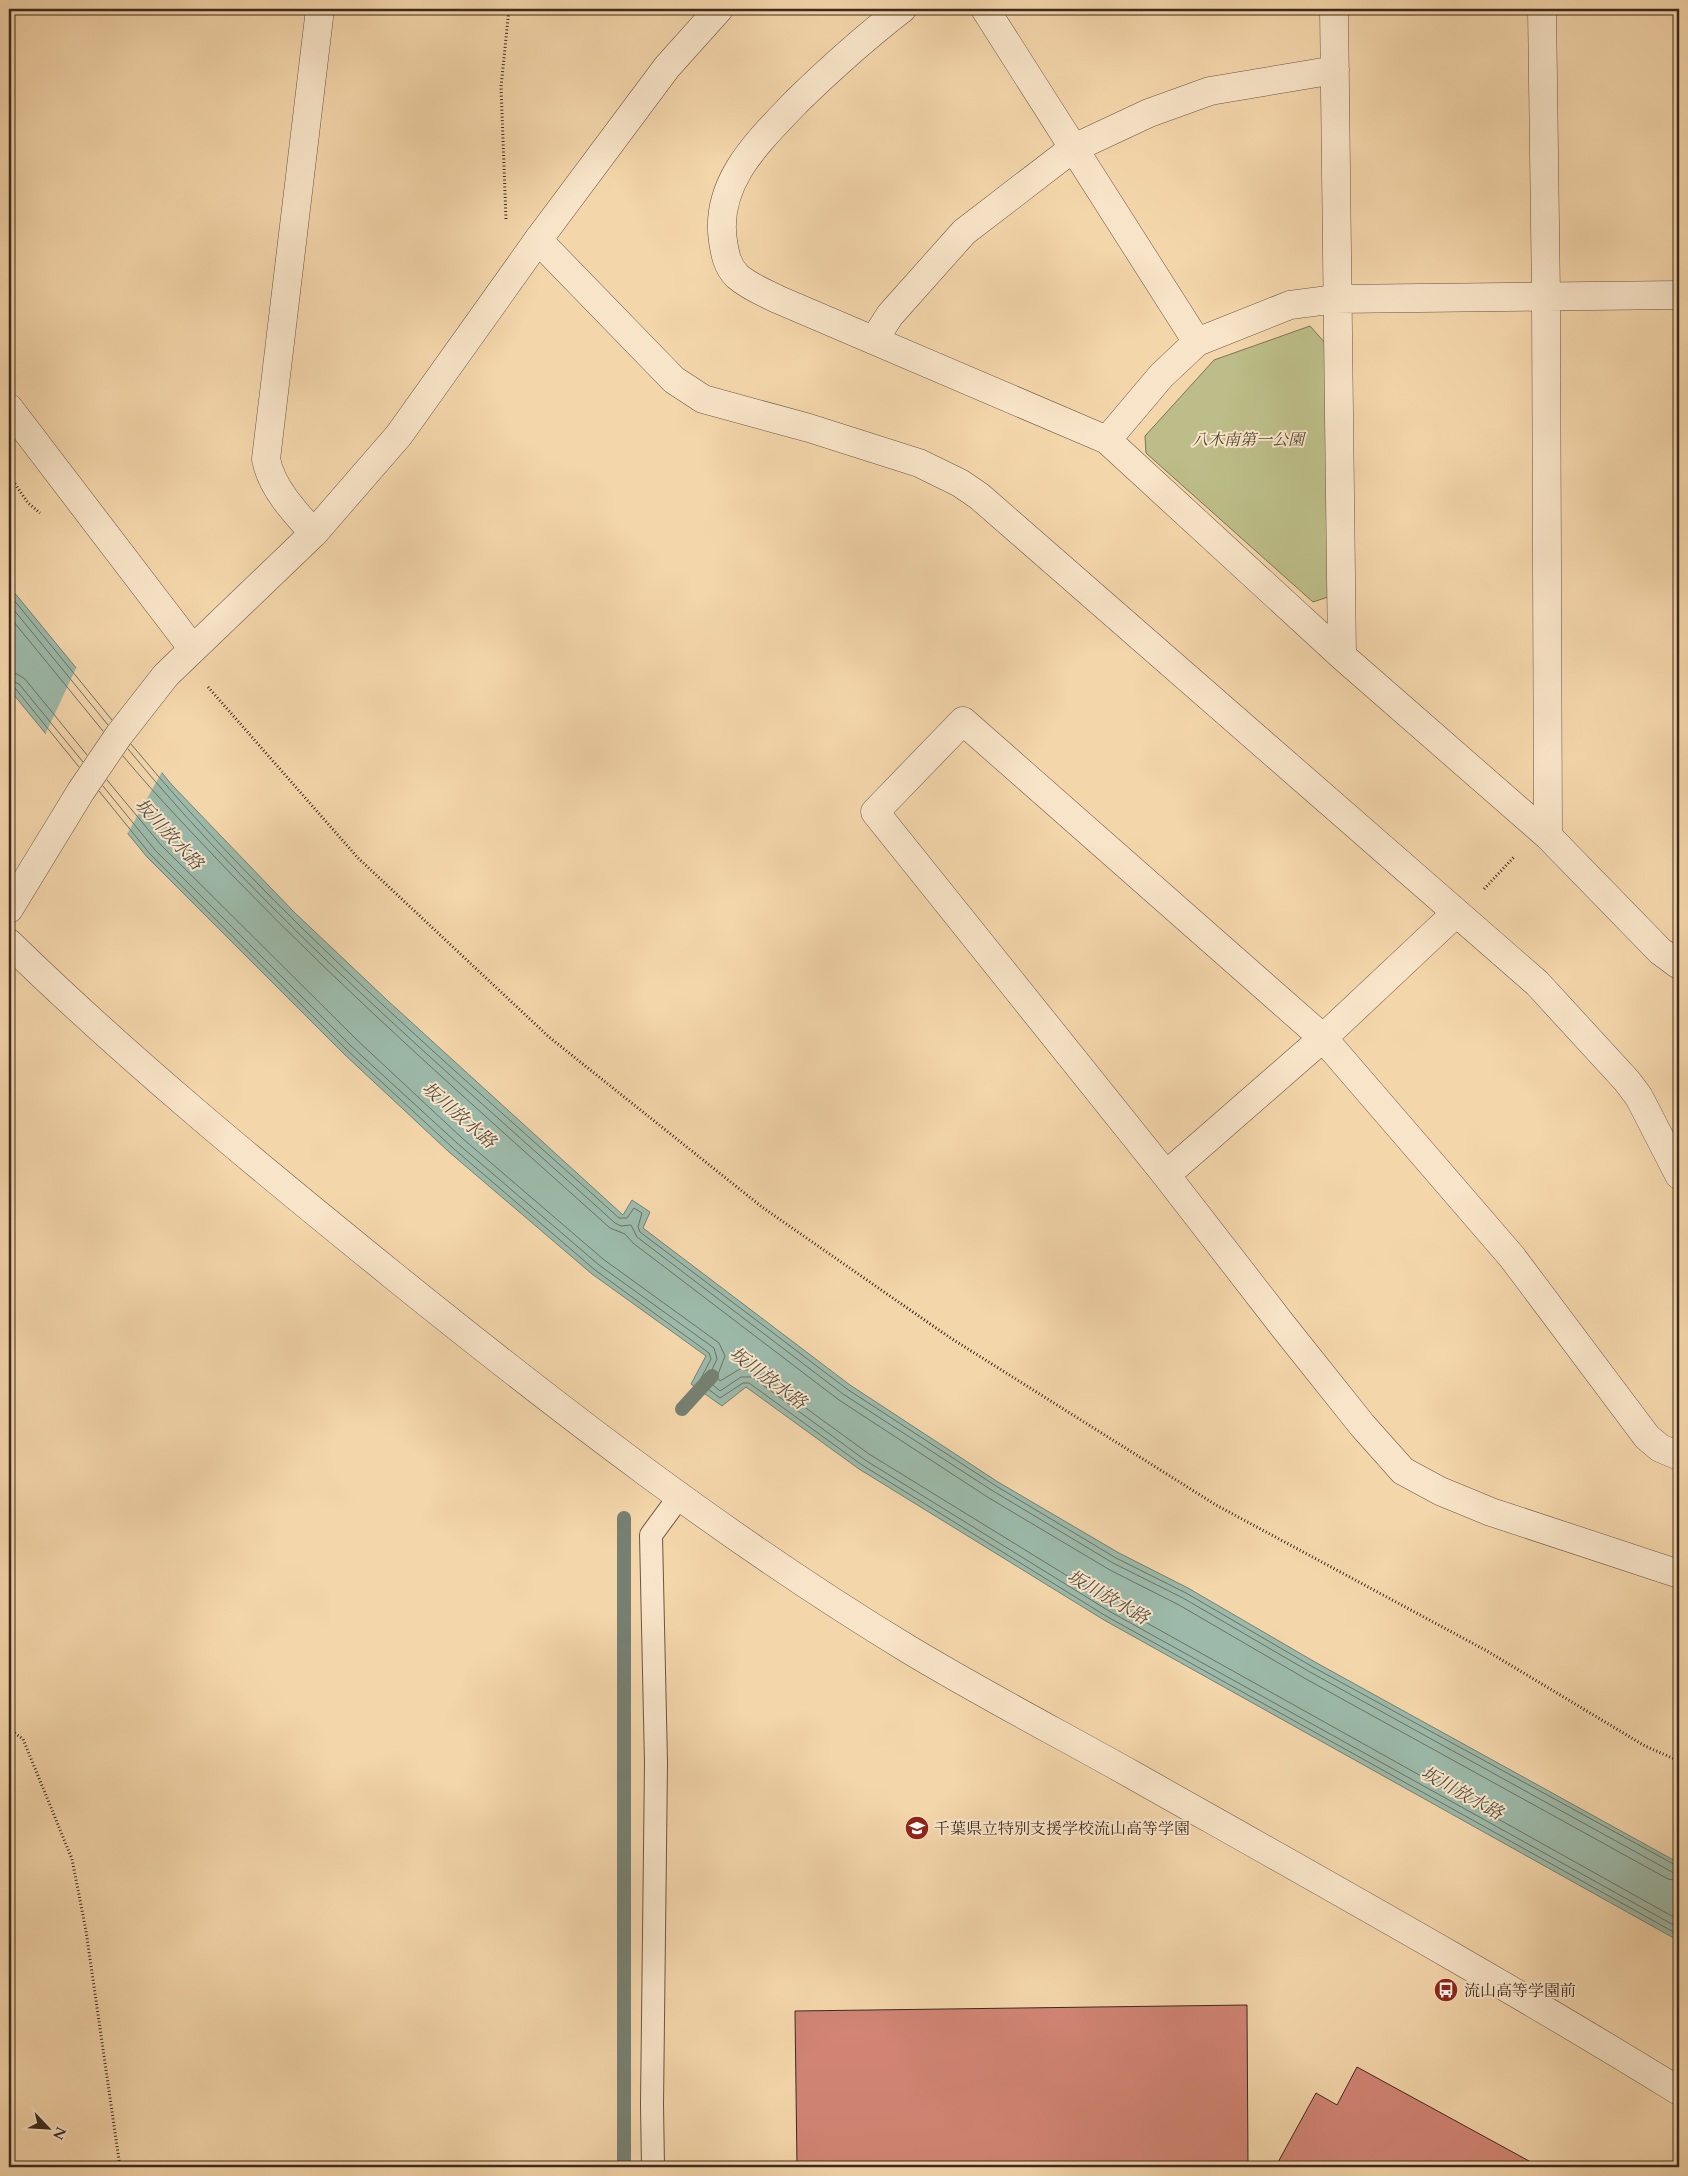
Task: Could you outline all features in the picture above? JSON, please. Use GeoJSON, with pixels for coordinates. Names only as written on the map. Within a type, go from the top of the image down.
{"type":"FeatureCollection","features":[{"type":"Feature","properties":{"kind":"street"},"geometry":{"type":"LineString","coordinates":[[314,533],[296,514],[268,470],[266,459],[320,9]]}},
{"type":"Feature","properties":{"kind":"street"},"geometry":{"type":"LineString","coordinates":[[15,899],[81,791],[119,735],[180,661],[314,533],[399,435],[538,240],[667,67],[719,9]]}},
{"type":"Feature","properties":{"kind":"street"},"geometry":{"type":"LineString","coordinates":[[902,9],[846,53],[753,147],[739,167],[726,195],[721,226],[726,259],[736,275],[750,285],[1107,440],[1342,656],[1544,833],[1660,951],[1679,965]]}},
{"type":"Feature","properties":{"kind":"street"},"geometry":{"type":"LineString","coordinates":[[985,9],[1072,149],[1197,342]]}},
{"type":"Feature","properties":{"kind":"street"},"geometry":{"type":"LineString","coordinates":[[1334,9],[1336,300],[1342,656]]}},
{"type":"Feature","properties":{"kind":"street"},"geometry":{"type":"LineString","coordinates":[[1542,9],[1546,296],[1544,833]]}},
{"type":"Feature","properties":{"kind":"street"},"geometry":{"type":"LineString","coordinates":[[874,340],[890,316],[964,232],[1072,149],[1149,113],[1210,91],[1335,70]]}},
{"type":"Feature","properties":{"kind":"street"},"geometry":{"type":"LineString","coordinates":[[538,240],[674,380],[703,399],[810,428],[919,463],[960,482],[979,496],[1537,983],[1627,1081],[1639,1097],[1679,1175]]}},
{"type":"Feature","properties":{"kind":"street"},"geometry":{"type":"LineString","coordinates":[[1107,440],[1161,376],[1197,342],[1290,306],[1336,300],[1679,295]]}},
{"type":"Feature","properties":{"kind":"street"},"geometry":{"type":"LineString","coordinates":[[9,408],[180,661]]}},
{"type":"Feature","properties":{"kind":"street"},"geometry":{"type":"LineString","coordinates":[[1679,1456],[1660,1448],[1647,1437],[1512,1257],[1323,1038],[963,721],[875,812],[1166,1175],[1289,1334],[1362,1425],[1403,1471],[1440,1492],[1491,1512],[1679,1574]]}},
{"type":"Feature","properties":{"kind":"street"},"geometry":{"type":"LineString","coordinates":[[1166,1175],[1323,1038],[1457,915]]}},
{"type":"Feature","properties":{"kind":"street"},"geometry":{"type":"LineString","coordinates":[[9,943],[49,982],[188,1106],[328,1222],[507,1367],[679,1497],[756,1551],[909,1649],[1370,1909],[1586,2033],[1679,2091]]}},
{"type":"Feature","properties":{"kind":"lane"},"geometry":{"type":"LineString","coordinates":[[653,2167],[656,1763],[651,1535],[679,1497]]}},
{"type":"Feature","properties":{"kind":"path"},"geometry":{"type":"LineString","coordinates":[[509,9],[501,87],[504,203],[512,277]]}},
{"type":"Feature","properties":{"kind":"path"},"geometry":{"type":"LineString","coordinates":[[180,661],[358,858],[549,1037],[762,1207],[950,1337],[1216,1505],[1487,1651],[1644,1746],[1679,1761]]}},
{"type":"Feature","properties":{"kind":"path"},"geometry":{"type":"LineString","coordinates":[[1457,915],[1544,833]]}},
{"type":"Feature","properties":{"kind":"path"},"geometry":{"type":"LineString","coordinates":[[9,1729],[23,1739],[72,1859],[86,1931],[120,2167]]}},
{"type":"Feature","properties":{"kind":"green space","name":"八木南第一公園"},"geometry":{"type":"Polygon","coordinates":[[[1310,326],[1326,344],[1328,597],[1313,602],[1146,453],[1145,436],[1214,360],[1310,326]]]}},
{"type":"Feature","properties":{"kind":"water","name":"坂川放水路"},"geometry":{"type":"Polygon","coordinates":[[[9,586],[172,785],[294,912],[387,1000],[623,1215],[632,1200],[650,1212],[643,1228],[850,1385],[998,1482],[1119,1553],[1188,1588],[1315,1662],[1679,1863],[1679,1941],[1104,1620],[859,1469],[746,1387],[722,1406],[691,1384],[706,1356],[592,1274],[449,1152],[344,1054],[147,857],[9,689],[9,586]]]}},
{"type":"Feature","properties":{"kind":"pier"},"geometry":{"type":"Polygon","coordinates":[[[77,666],[163,770],[126,836],[44,737],[77,666]]]}},
{"type":"Feature","properties":{"kind":"building"},"geometry":{"type":"Polygon","coordinates":[[[1247,2005],[1248,2167],[797,2167],[795,2011],[1247,2005]]]}},
{"type":"Feature","properties":{"kind":"building"},"geometry":{"type":"Polygon","coordinates":[[[1357,2067],[1540,2167],[1283,2167],[1277,2164],[1316,2093],[1337,2105],[1357,2067]]]}},
{"type":"Feature","properties":{"kind":"waterway"},"geometry":{"type":"LineString","coordinates":[[682,1409],[712,1376]]}},
{"type":"Feature","properties":{"kind":"waterway"},"geometry":{"type":"LineString","coordinates":[[624,1518],[624,2167]]}},
{"type":"Feature","properties":{"kind":"place","name":"千葉県立特別支援学校流山高等学園"},"geometry":{"type":"Point","coordinates":[917,1828]}},
{"type":"Feature","properties":{"kind":"place","name":"流山高等学園前"},"geometry":{"type":"Point","coordinates":[1446,1990]}}]}
